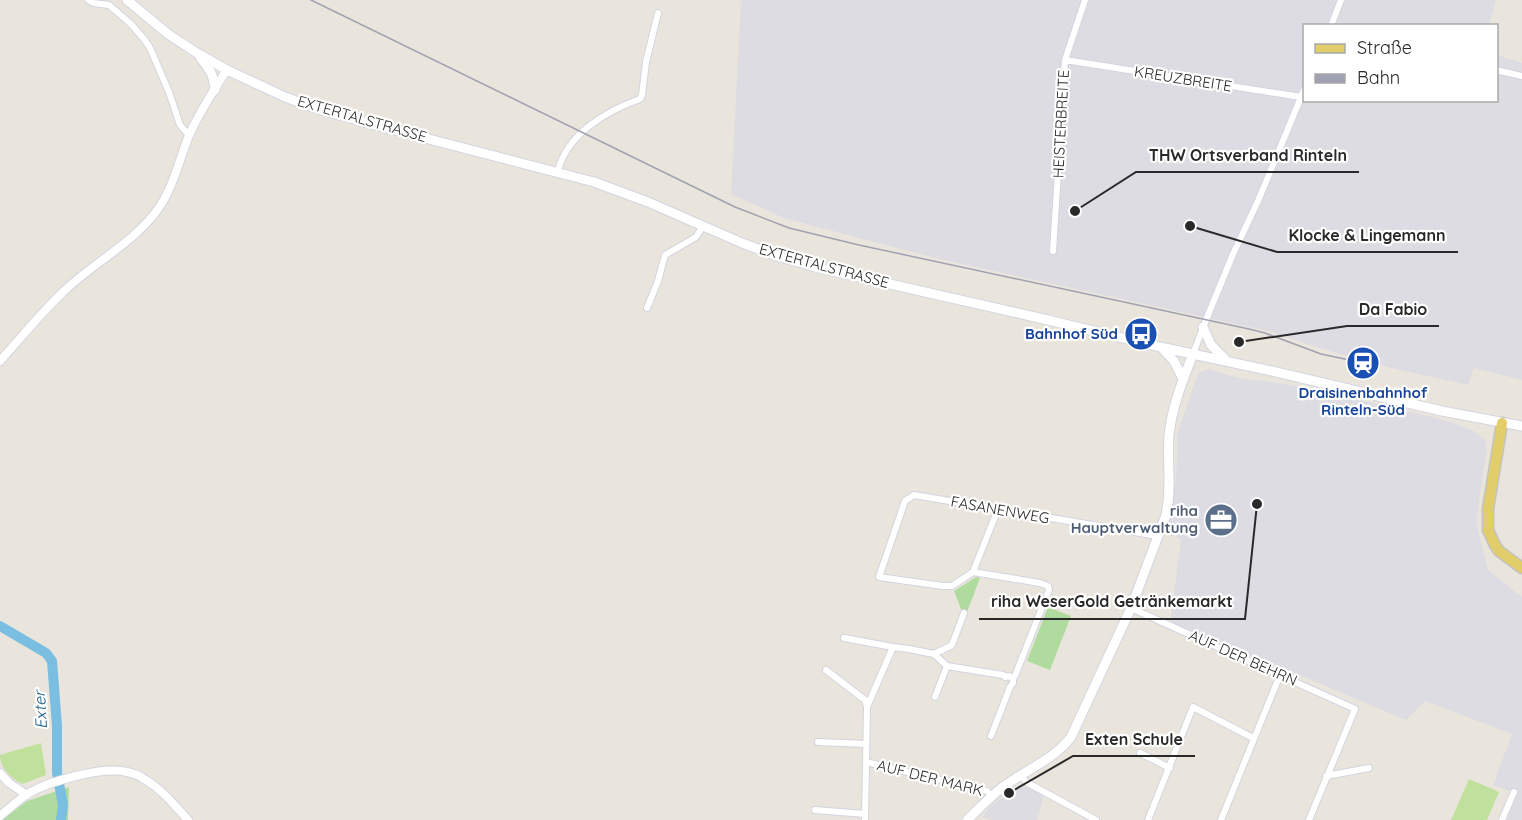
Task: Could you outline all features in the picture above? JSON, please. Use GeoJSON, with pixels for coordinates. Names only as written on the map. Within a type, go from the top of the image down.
{"type":"FeatureCollection","features":[{"type":"Feature","properties":{"kind":"main road","name":"EXTERTALSTRASSE"},"geometry":{"type":"LineString","coordinates":[[127,0],[168,34],[197,53],[285,97],[381,127],[594,182],[630,194],[774,255],[815,267],[1160,347],[1442,411],[1522,426]]}},
{"type":"Feature","properties":{"kind":"main road"},"geometry":{"type":"LineString","coordinates":[[197,53],[211,72],[215,90]]}},
{"type":"Feature","properties":{"kind":"main road"},"geometry":{"type":"LineString","coordinates":[[1203,327],[1212,345],[1227,361]]}},
{"type":"Feature","properties":{"kind":"main road"},"geometry":{"type":"LineString","coordinates":[[1160,347],[1174,361],[1183,379]]}},
{"type":"Feature","properties":{"kind":"main road"},"geometry":{"type":"LineString","coordinates":[[967,820],[1009,782],[1052,756],[1071,737],[1131,608],[1166,515],[1169,499],[1171,422],[1183,379],[1193,354]]}},
{"type":"Feature","properties":{"kind":"main road"},"geometry":{"type":"LineString","coordinates":[[1502,423],[1488,509],[1488,530],[1499,551],[1517,562],[1522,568]]}},
{"type":"Feature","properties":{"kind":"street"},"geometry":{"type":"LineString","coordinates":[[88,0],[109,5],[144,39],[169,93],[180,125],[189,135]]}},
{"type":"Feature","properties":{"kind":"street","name":"HEISTERBREITE"},"geometry":{"type":"LineString","coordinates":[[1053,251],[1065,60],[1085,0]]}},
{"type":"Feature","properties":{"kind":"street"},"geometry":{"type":"LineString","coordinates":[[1332,24],[1341,0]]}},
{"type":"Feature","properties":{"kind":"street"},"geometry":{"type":"LineString","coordinates":[[558,171],[566,152],[582,133],[614,110],[640,99],[658,13]]}},
{"type":"Feature","properties":{"kind":"street","name":"KREUZBREITE"},"geometry":{"type":"LineString","coordinates":[[1065,60],[1302,97]]}},
{"type":"Feature","properties":{"kind":"street"},"geometry":{"type":"LineString","coordinates":[[0,361],[61,293],[132,236],[153,216],[170,187],[189,135],[227,70]]}},
{"type":"Feature","properties":{"kind":"street"},"geometry":{"type":"LineString","coordinates":[[1498,70],[1522,76]]}},
{"type":"Feature","properties":{"kind":"street"},"geometry":{"type":"LineString","coordinates":[[1193,354],[1233,254],[1302,97]]}},
{"type":"Feature","properties":{"kind":"street"},"geometry":{"type":"LineString","coordinates":[[647,308],[665,255],[696,237],[703,226]]}},
{"type":"Feature","properties":{"kind":"street","name":"FASANENWEG"},"geometry":{"type":"LineString","coordinates":[[973,572],[952,586],[879,577],[905,501],[914,495],[1158,536]]}},
{"type":"Feature","properties":{"kind":"street"},"geometry":{"type":"LineString","coordinates":[[991,736],[1010,687],[1014,683],[1013,678],[1049,590],[1046,585],[973,572],[998,509]]}},
{"type":"Feature","properties":{"kind":"street","name":"AUF DER BEHRN"},"geometry":{"type":"LineString","coordinates":[[1131,608],[1354,709],[1326,776]]}},
{"type":"Feature","properties":{"kind":"street"},"geometry":{"type":"LineString","coordinates":[[934,654],[952,645],[964,613]]}},
{"type":"Feature","properties":{"kind":"street"},"geometry":{"type":"LineString","coordinates":[[844,638],[934,654],[947,666],[1013,678]]}},
{"type":"Feature","properties":{"kind":"street"},"geometry":{"type":"LineString","coordinates":[[867,706],[893,647]]}},
{"type":"Feature","properties":{"kind":"street"},"geometry":{"type":"LineString","coordinates":[[935,697],[947,666]]}},
{"type":"Feature","properties":{"kind":"street"},"geometry":{"type":"LineString","coordinates":[[815,810],[865,817],[867,706],[865,700],[826,670]]}},
{"type":"Feature","properties":{"kind":"street"},"geometry":{"type":"LineString","coordinates":[[1221,820],[1280,675]]}},
{"type":"Feature","properties":{"kind":"street"},"geometry":{"type":"LineString","coordinates":[[1148,820],[1193,707],[1253,738]]}},
{"type":"Feature","properties":{"kind":"street"},"geometry":{"type":"LineString","coordinates":[[818,742],[866,744]]}},
{"type":"Feature","properties":{"kind":"street"},"geometry":{"type":"LineString","coordinates":[[1140,753],[1170,768]]}},
{"type":"Feature","properties":{"kind":"street","name":"AUF DER MARK"},"geometry":{"type":"LineString","coordinates":[[866,762],[987,791],[992,796]]}},
{"type":"Feature","properties":{"kind":"street"},"geometry":{"type":"LineString","coordinates":[[1309,820],[1326,776],[1369,768]]}},
{"type":"Feature","properties":{"kind":"street"},"geometry":{"type":"LineString","coordinates":[[0,816],[27,795],[51,784],[78,775],[108,770],[127,771],[144,779],[157,788],[188,820]]}},
{"type":"Feature","properties":{"kind":"street"},"geometry":{"type":"LineString","coordinates":[[0,773],[9,783],[27,795]]}},
{"type":"Feature","properties":{"kind":"street"},"geometry":{"type":"LineString","coordinates":[[1021,775],[1026,782],[1096,820]]}},
{"type":"Feature","properties":{"kind":"street"},"geometry":{"type":"LineString","coordinates":[[1503,820],[1514,792]]}},
{"type":"Feature","properties":{"kind":"shaded area"},"geometry":{"type":"Polygon","coordinates":[[[741,0],[1496,0],[1489,24],[1303,24],[1303,102],[1498,102],[1498,55],[1522,63],[1522,380],[1474,368],[1468,385],[1387,367],[1272,332],[935,258],[784,218],[731,194],[741,0]]]}},
{"type":"Feature","properties":{"kind":"shaded area"},"geometry":{"type":"Polygon","coordinates":[[[1208,369],[1242,379],[1328,392],[1448,421],[1474,431],[1485,440],[1487,450],[1476,521],[1488,570],[1522,596],[1522,820],[1506,820],[1516,793],[1493,785],[1512,734],[1425,701],[1406,720],[1271,663],[1261,664],[1170,623],[1181,540],[1165,530],[1176,481],[1178,432],[1198,373],[1208,369]]]}},
{"type":"Feature","properties":{"kind":"shaded area"},"geometry":{"type":"Polygon","coordinates":[[[1020,785],[1044,794],[1037,820],[990,820],[982,817],[992,805],[1020,785]]]}},
{"type":"Feature","properties":{"kind":"green space"},"geometry":{"type":"Polygon","coordinates":[[[976,577],[980,578],[967,612],[961,609],[954,591],[976,577]]]}},
{"type":"Feature","properties":{"kind":"green space"},"geometry":{"type":"Polygon","coordinates":[[[1048,607],[1071,616],[1050,670],[1027,661],[1048,607]]]}},
{"type":"Feature","properties":{"kind":"green space"},"geometry":{"type":"Polygon","coordinates":[[[41,743],[46,775],[22,784],[7,772],[0,760],[0,755],[41,743]]]}},
{"type":"Feature","properties":{"kind":"green space"},"geometry":{"type":"Polygon","coordinates":[[[1469,779],[1499,792],[1487,820],[1451,820],[1469,779]]]}},
{"type":"Feature","properties":{"kind":"green space"},"geometry":{"type":"Polygon","coordinates":[[[69,787],[68,820],[2,820],[27,801],[69,787]]]}},
{"type":"Feature","properties":{"kind":"waterway","name":"Exter"},"geometry":{"type":"LineString","coordinates":[[0,626],[46,653],[52,661],[57,726],[57,773],[63,805],[61,820]]}},
{"type":"Feature","properties":{"kind":"railway"},"geometry":{"type":"LineString","coordinates":[[311,0],[735,207],[789,228],[1249,329],[1321,354],[1378,366]]}},
{"type":"Feature","properties":{"kind":"place","name":"THW Ortsverband Rinteln"},"geometry":{"type":"Point","coordinates":[1075,211]}},
{"type":"Feature","properties":{"kind":"place","name":"Klocke & Lingemann"},"geometry":{"type":"Point","coordinates":[1190,226]}},
{"type":"Feature","properties":{"kind":"place","name":"Bahnhof Süd"},"geometry":{"type":"Point","coordinates":[1141,334]}},
{"type":"Feature","properties":{"kind":"place","name":"Da Fabio"},"geometry":{"type":"Point","coordinates":[1239,342]}},
{"type":"Feature","properties":{"kind":"place","name":"Draisinenbahnhof Rinteln-Süd"},"geometry":{"type":"Point","coordinates":[1363,363]}},
{"type":"Feature","properties":{"kind":"place","name":"riha WeserGold Getränkemarkt"},"geometry":{"type":"Point","coordinates":[1257,504]}},
{"type":"Feature","properties":{"kind":"place","name":"riha Hauptverwaltung"},"geometry":{"type":"Point","coordinates":[1221,520]}},
{"type":"Feature","properties":{"kind":"place","name":"Exten Schule"},"geometry":{"type":"Point","coordinates":[1009,793]}}]}
